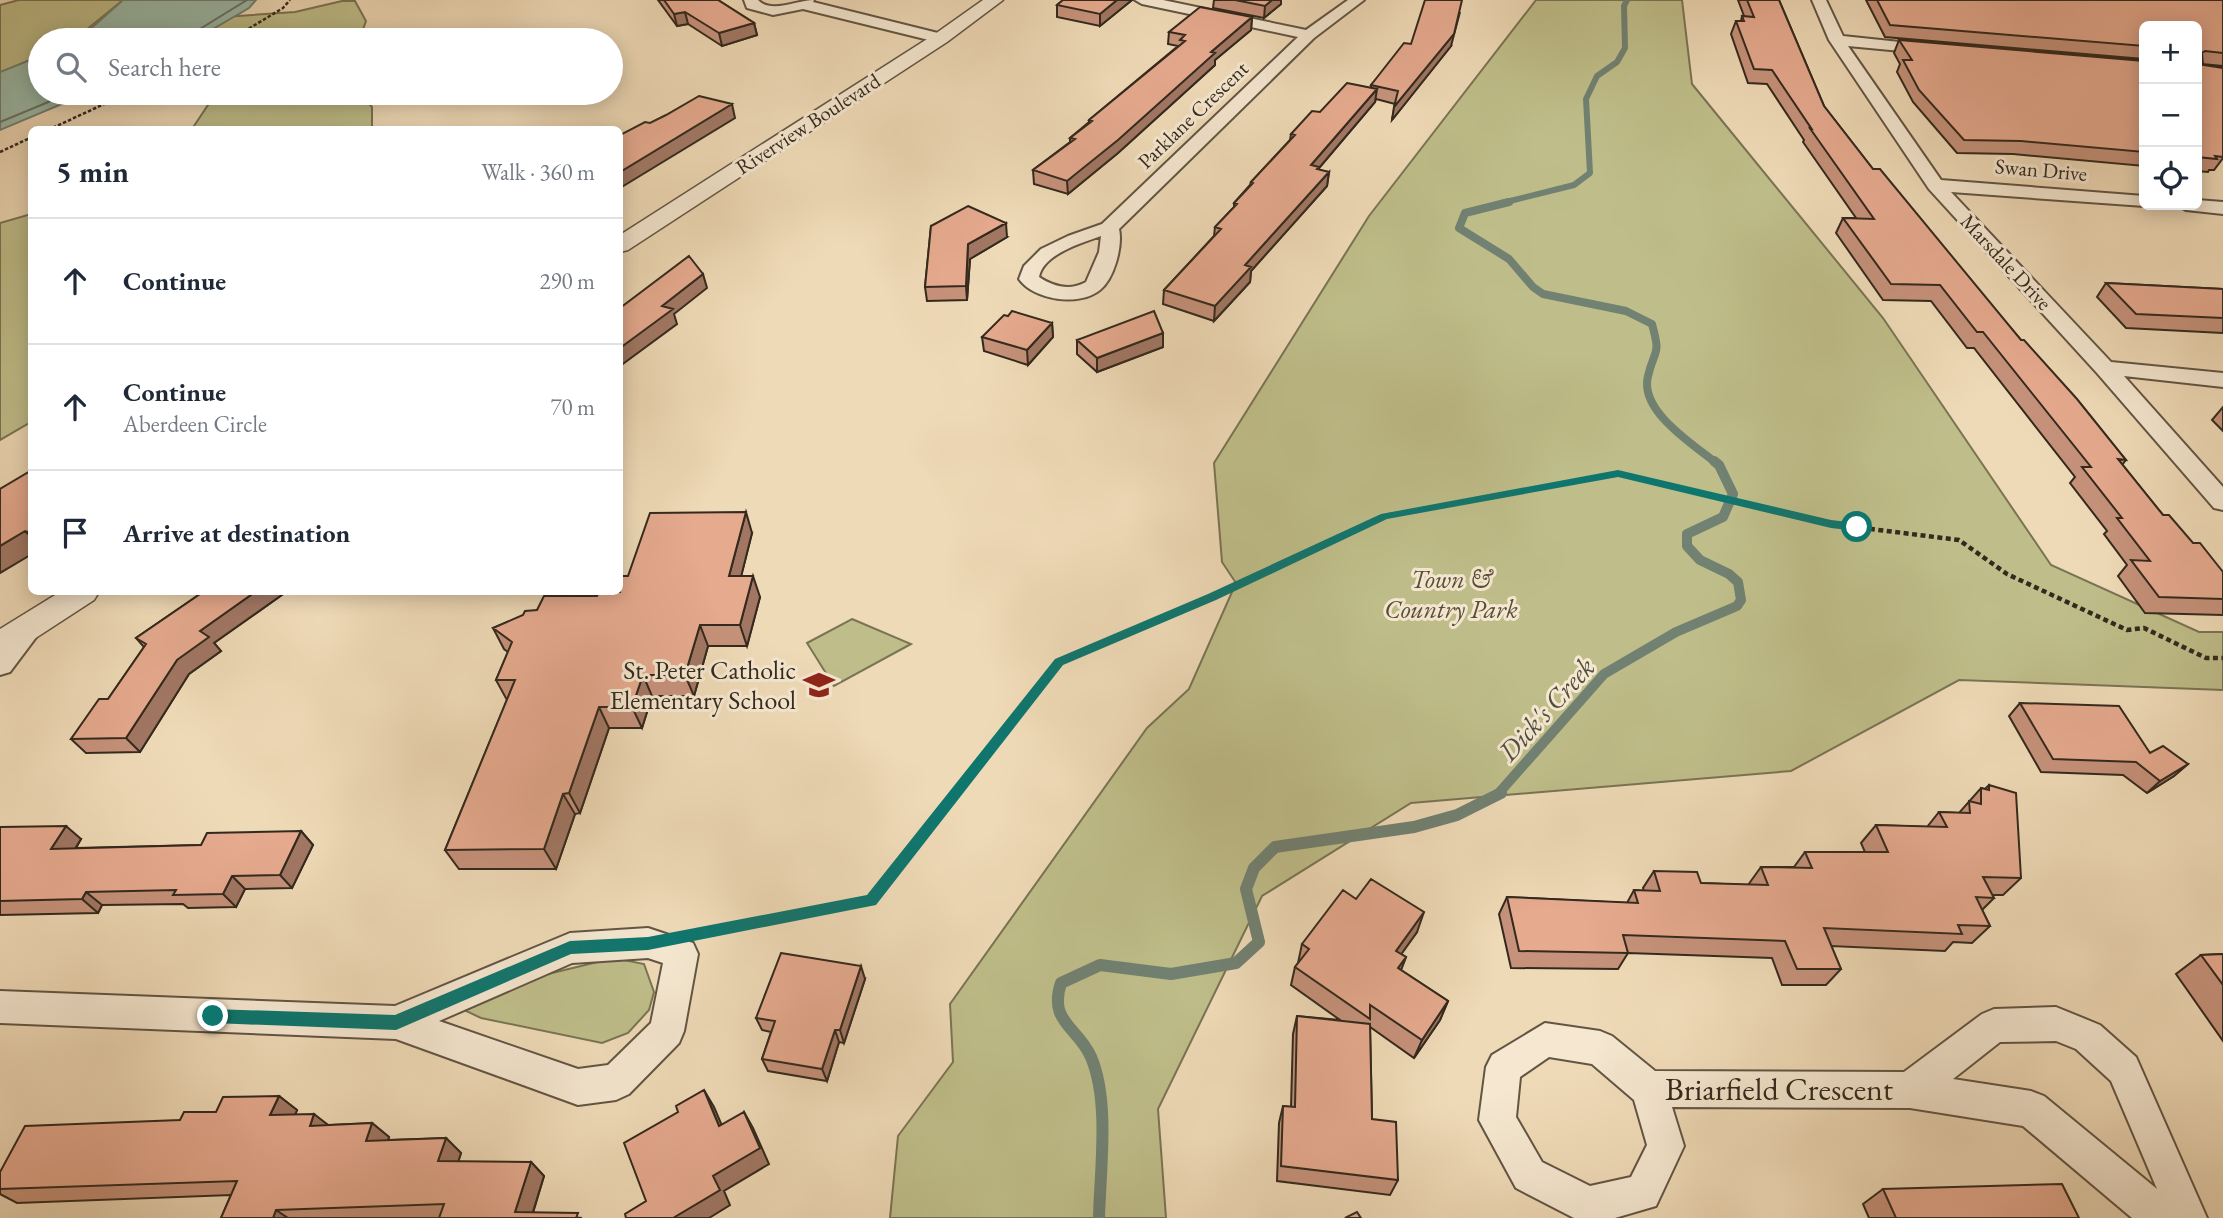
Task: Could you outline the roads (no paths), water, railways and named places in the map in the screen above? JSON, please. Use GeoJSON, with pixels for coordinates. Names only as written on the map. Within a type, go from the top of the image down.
{"type":"FeatureCollection","features":[{"type":"Feature","properties":{"kind":"street"},"geometry":{"type":"LineString","coordinates":[[751,0],[752,5],[764,10],[784,10],[804,2],[941,38]]}},
{"type":"Feature","properties":{"kind":"street","name":"Riverview Boulevard"},"geometry":{"type":"LineString","coordinates":[[623,243],[941,38],[994,0]]}},
{"type":"Feature","properties":{"kind":"street","name":"Parklane Crescent"},"geometry":{"type":"LineString","coordinates":[[1142,0],[1310,35]]}},
{"type":"Feature","properties":{"kind":"street","name":"Parklane Crescent"},"geometry":{"type":"LineString","coordinates":[[1109,228],[1112,239],[1099,278],[1094,285],[1084,290],[1059,292],[1045,289],[1029,279],[1028,274],[1034,264],[1050,252],[1086,234],[1109,228],[1310,35],[1355,0]]}},
{"type":"Feature","properties":{"kind":"street","name":"Marsdale Drive"},"geometry":{"type":"LineString","coordinates":[[1819,0],[1837,40],[1935,185],[2105,368],[2223,502]]}},
{"type":"Feature","properties":{"kind":"street"},"geometry":{"type":"LineString","coordinates":[[1837,40],[1944,50]]}},
{"type":"Feature","properties":{"kind":"street","name":"Swan Drive"},"geometry":{"type":"LineString","coordinates":[[1935,185],[2139,201]]}},
{"type":"Feature","properties":{"kind":"street"},"geometry":{"type":"LineString","coordinates":[[2202,206],[2223,208]]}},
{"type":"Feature","properties":{"kind":"street"},"geometry":{"type":"LineString","coordinates":[[2105,368],[2223,380]]}},
{"type":"Feature","properties":{"kind":"street"},"geometry":{"type":"LineString","coordinates":[[0,645],[78,595]]}},
{"type":"Feature","properties":{"kind":"street"},"geometry":{"type":"LineString","coordinates":[[0,665],[35,622]]}},
{"type":"Feature","properties":{"kind":"street"},"geometry":{"type":"LineString","coordinates":[[0,1007],[396,1023],[578,1087],[616,1082],[667,1031],[681,954],[648,943],[570,948],[396,1023]]}},
{"type":"Feature","properties":{"kind":"street","name":"Briarfield Crescent"},"geometry":{"type":"LineString","coordinates":[[1910,1090],[1994,1026],[2056,1024],[2088,1037],[2124,1069],[2188,1218]]}},
{"type":"Feature","properties":{"kind":"street","name":"Briarfield Crescent"},"geometry":{"type":"LineString","coordinates":[[1649,1089],[1666,1146],[1643,1193],[1588,1205],[1529,1175],[1497,1120],[1504,1067],[1545,1040],[1600,1048],[1649,1089],[1910,1090],[2031,1109],[2162,1218]]}},
{"type":"Feature","properties":{"kind":"water"},"geometry":{"type":"Polygon","coordinates":[[[123,0],[256,0],[249,8],[215,28],[92,28],[123,0]]]}},
{"type":"Feature","properties":{"kind":"water"},"geometry":{"type":"Polygon","coordinates":[[[28,61],[28,105],[59,105],[0,130],[0,72],[28,61]]]}},
{"type":"Feature","properties":{"kind":"waterway","name":"Dick's Creek"},"geometry":{"type":"LineString","coordinates":[[1502,203],[1574,185],[1590,173],[1586,99],[1597,76],[1617,62],[1625,48],[1624,6],[1627,0]]}},
{"type":"Feature","properties":{"kind":"waterway","name":"Dick's Creek"},"geometry":{"type":"LineString","coordinates":[[1509,202],[1465,213],[1459,228],[1509,259],[1533,287],[1543,294],[1626,311],[1652,324],[1657,347],[1648,376],[1647,389],[1652,402],[1670,425],[1716,463]]}},
{"type":"Feature","properties":{"kind":"waterway","name":"Dick's Creek"},"geometry":{"type":"LineString","coordinates":[[1498,794],[1604,674],[1676,632],[1737,606],[1741,600],[1738,582],[1729,574],[1700,560],[1687,546],[1687,534],[1723,517],[1733,494],[1719,465],[1714,461]]}},
{"type":"Feature","properties":{"kind":"waterway","name":"Dick's Creek"},"geometry":{"type":"LineString","coordinates":[[1099,1218],[1103,1136],[1097,1075],[1085,1047],[1061,1016],[1058,1007],[1061,983],[1100,965],[1171,974],[1236,963],[1259,942],[1246,889],[1254,868],[1275,847],[1414,827],[1457,815],[1501,793]]}},
{"type":"Feature","properties":{"kind":"place","name":"St. Peter Catholic Elementary School"},"geometry":{"type":"Point","coordinates":[819,685]}},
{"type":"Feature","properties":{"kind":"park label","name":"Town & Country Park"},"geometry":{"type":"Point","coordinates":[1451,594]}}]}
